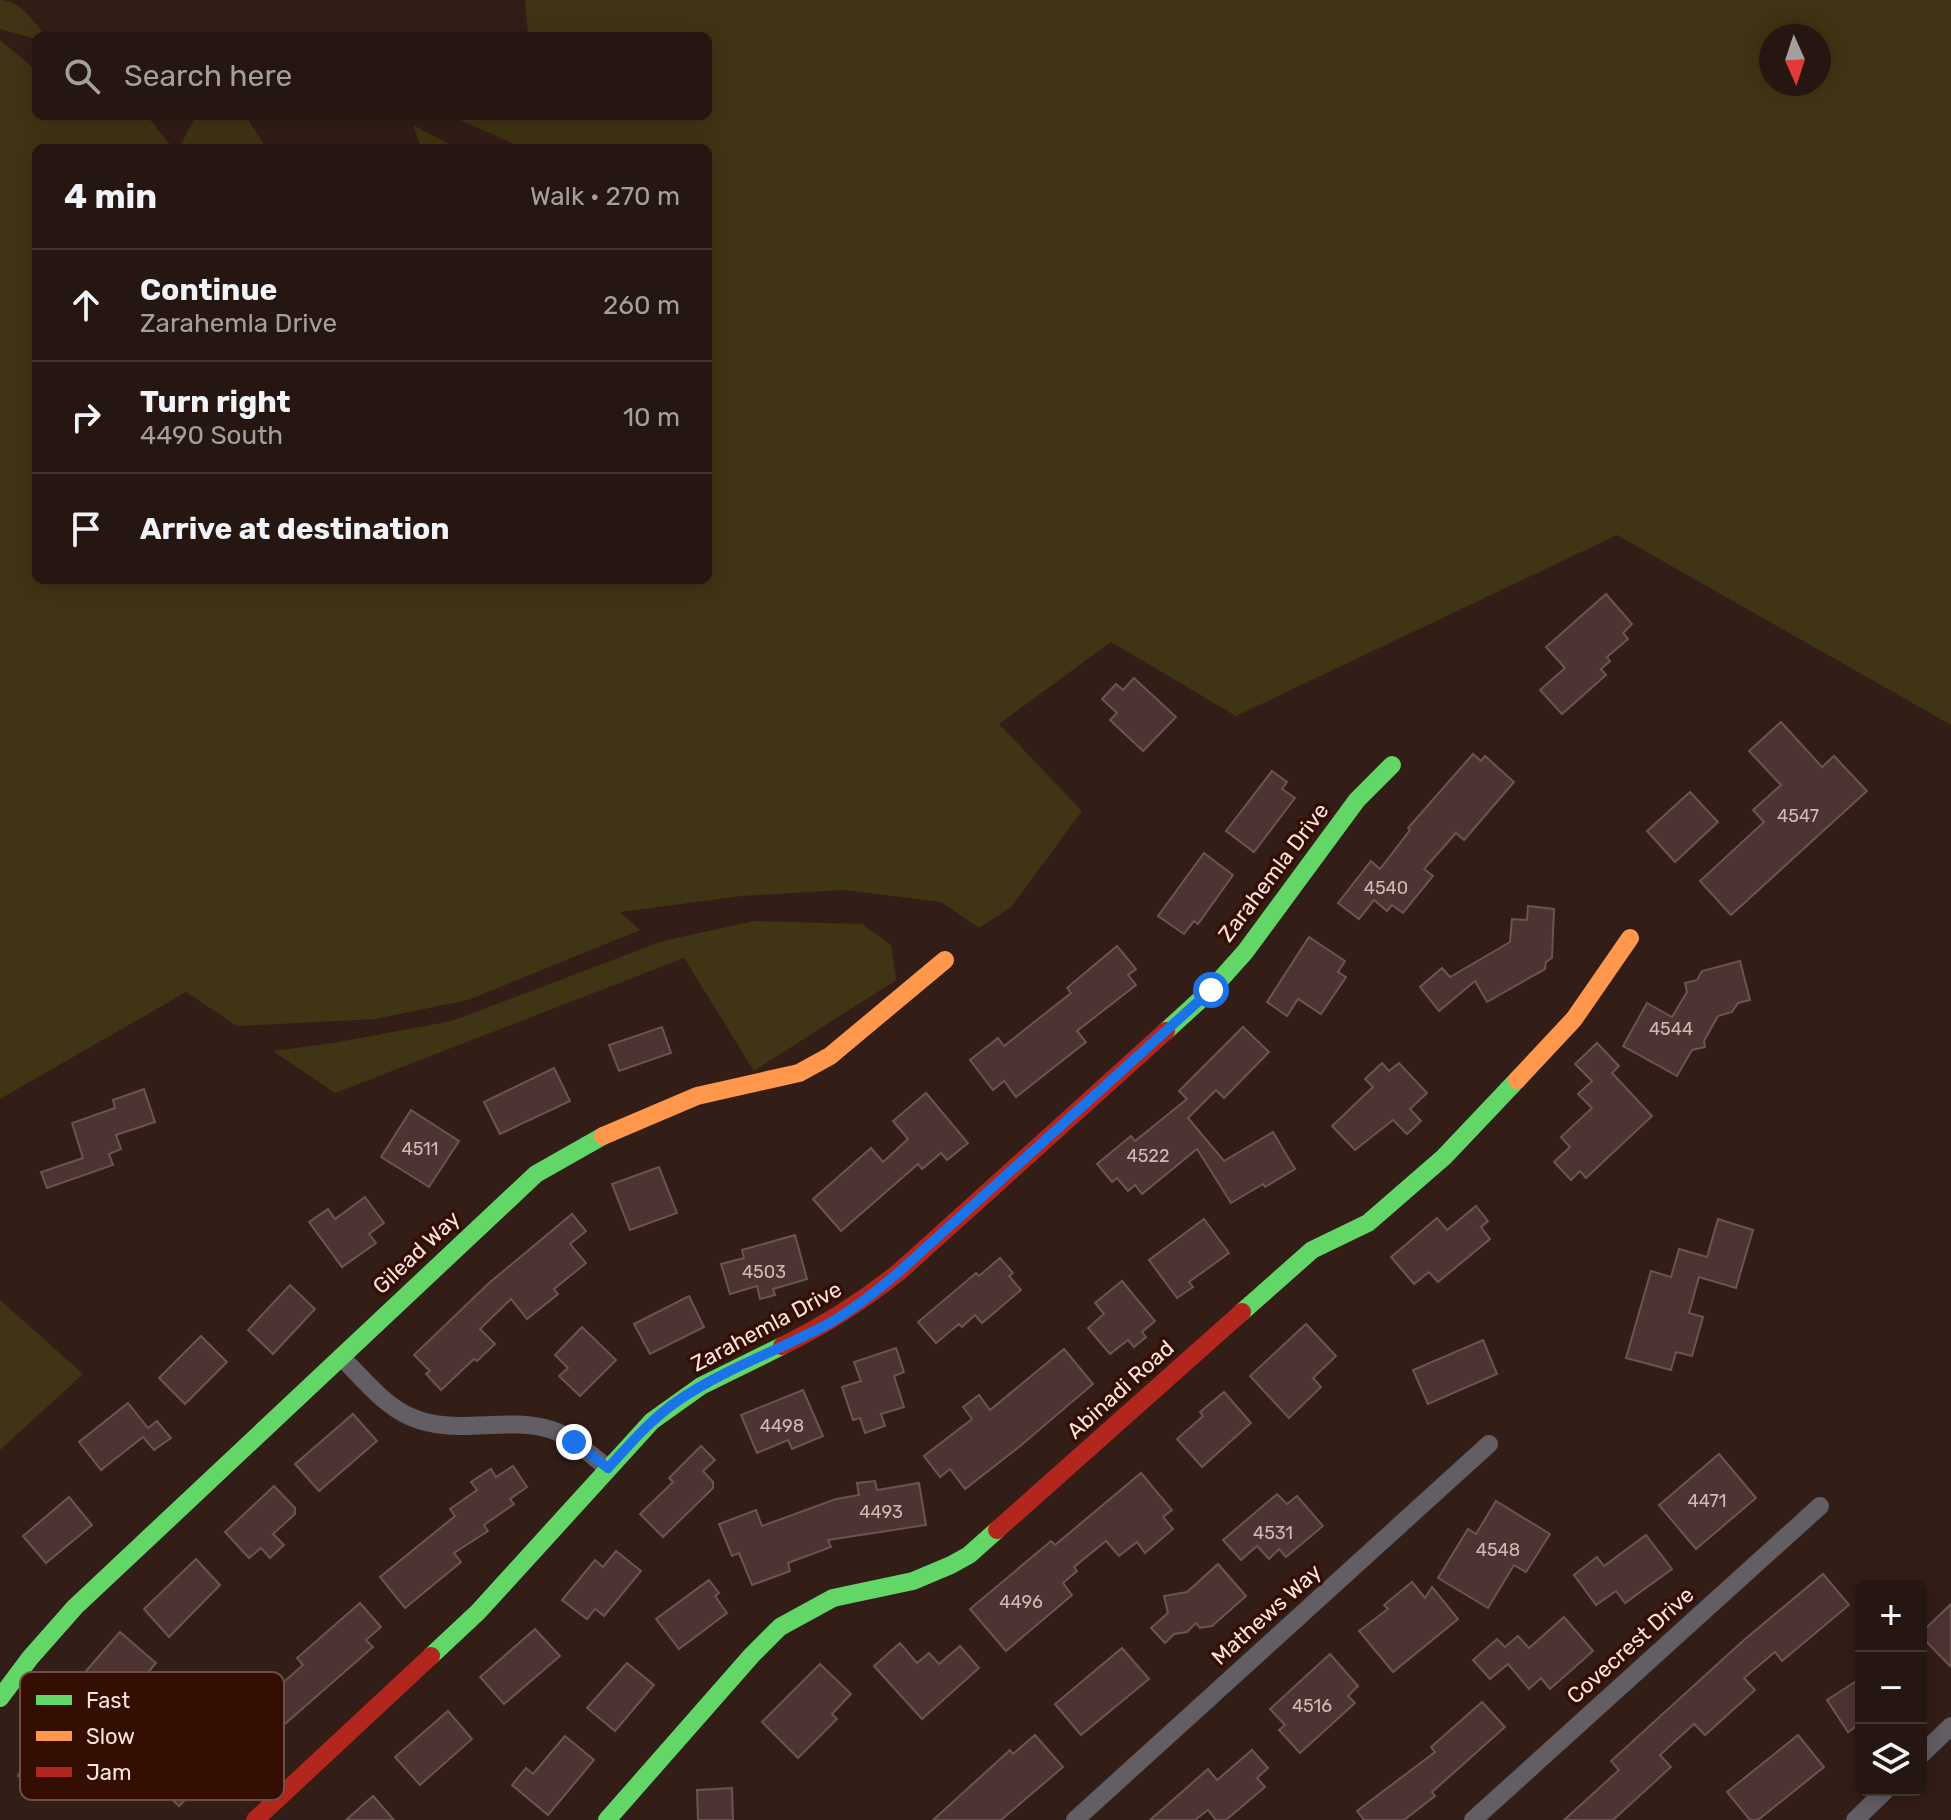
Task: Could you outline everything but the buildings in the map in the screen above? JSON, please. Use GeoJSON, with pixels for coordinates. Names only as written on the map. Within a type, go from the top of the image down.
{"type":"FeatureCollection","features":[{"type":"Feature","properties":{"kind":"street","name":"Zarahemla Drive"},"geometry":{"type":"LineString","coordinates":[[284,1793],[478,1612],[652,1421],[676,1402],[728,1371],[845,1314],[900,1271],[1211,990],[1245,952],[1357,800],[1392,765]]}},
{"type":"Feature","properties":{"kind":"street","name":"Abinadi Road"},"geometry":{"type":"LineString","coordinates":[[607,1820],[780,1627],[833,1598],[913,1581],[969,1555],[1312,1250],[1368,1223],[1444,1157],[1541,1056],[1574,1019],[1630,938]]}},
{"type":"Feature","properties":{"kind":"street","name":"Gilead Way"},"geometry":{"type":"LineString","coordinates":[[0,1698],[75,1607],[518,1189],[554,1161],[589,1142],[697,1096],[810,1069],[830,1056],[945,960]]}},
{"type":"Feature","properties":{"kind":"street"},"geometry":{"type":"LineString","coordinates":[[341,1357],[389,1403],[410,1417],[447,1426],[542,1427],[564,1435],[608,1468]]}},
{"type":"Feature","properties":{"kind":"street","name":"Mathews Way"},"geometry":{"type":"LineString","coordinates":[[1075,1820],[1489,1444]]}},
{"type":"Feature","properties":{"kind":"street","name":"Covecrest Drive"},"geometry":{"type":"LineString","coordinates":[[1473,1820],[1820,1506]]}},
{"type":"Feature","properties":{"kind":"street"},"geometry":{"type":"LineString","coordinates":[[1927,1749],[1951,1726]]}},
{"type":"Feature","properties":{"kind":"street"},"geometry":{"type":"LineString","coordinates":[[1855,1820],[1880,1796]]}},
{"type":"Feature","properties":{"kind":"street","name":"Zarahemla Drive"},"geometry":{"type":"LineString","coordinates":[[255,1820],[276,1800]]}},
{"type":"Feature","properties":{"kind":"shaded area"},"geometry":{"type":"Polygon","coordinates":[[[0,0],[20,8],[43,32],[32,32],[32,38],[0,29],[0,0]]]}},
{"type":"Feature","properties":{"kind":"shaded area"},"geometry":{"type":"Polygon","coordinates":[[[525,0],[1951,0],[1951,725],[1617,535],[1236,716],[1111,642],[999,724],[1082,811],[1011,907],[979,928],[941,902],[845,890],[742,896],[620,912],[640,930],[468,1000],[375,1019],[237,1026],[186,992],[0,1099],[0,40],[32,67],[32,120],[150,120],[170,144],[32,144],[32,584],[712,584],[712,144],[513,144],[460,120],[712,120],[712,32],[528,32],[525,0]]]}},
{"type":"Feature","properties":{"kind":"shaded area"},"geometry":{"type":"Polygon","coordinates":[[[194,120],[248,120],[264,144],[181,144],[194,120]]]}},
{"type":"Feature","properties":{"kind":"shaded area"},"geometry":{"type":"Polygon","coordinates":[[[413,125],[449,144],[420,144],[413,125]]]}},
{"type":"Feature","properties":{"kind":"shaded area"},"geometry":{"type":"Polygon","coordinates":[[[754,921],[862,924],[891,945],[896,980],[754,1071],[684,958],[335,1093],[273,1051],[452,1021],[663,941],[754,921]]]}},
{"type":"Feature","properties":{"kind":"shaded area"},"geometry":{"type":"Polygon","coordinates":[[[0,1300],[83,1374],[0,1450],[0,1300]]]}},
{"type":"Feature","properties":{"kind":"traffic: fast"},"geometry":{"type":"LineString","coordinates":[[1166,1031],[1211,990],[1245,952],[1357,800],[1392,765]]}},
{"type":"Feature","properties":{"kind":"traffic: fast"},"geometry":{"type":"LineString","coordinates":[[1242,1312],[1312,1250],[1368,1223],[1444,1157],[1517,1080]]}},
{"type":"Feature","properties":{"kind":"traffic: fast"},"geometry":{"type":"LineString","coordinates":[[0,1698],[75,1607],[536,1174],[603,1136]]}},
{"type":"Feature","properties":{"kind":"traffic: fast"},"geometry":{"type":"LineString","coordinates":[[431,1656],[478,1612],[652,1421],[701,1386],[782,1346]]}},
{"type":"Feature","properties":{"kind":"traffic: fast"},"geometry":{"type":"LineString","coordinates":[[607,1820],[780,1627],[833,1598],[913,1581],[951,1565],[969,1555],[997,1530]]}},
{"type":"Feature","properties":{"kind":"traffic: slow"},"geometry":{"type":"LineString","coordinates":[[1517,1080],[1574,1019],[1630,938]]}},
{"type":"Feature","properties":{"kind":"traffic: slow"},"geometry":{"type":"LineString","coordinates":[[603,1136],[697,1096],[799,1073],[830,1056],[945,960]]}},
{"type":"Feature","properties":{"kind":"traffic: jam"},"geometry":{"type":"LineString","coordinates":[[782,1346],[843,1312],[900,1271],[1166,1031]]}},
{"type":"Feature","properties":{"kind":"traffic: jam"},"geometry":{"type":"LineString","coordinates":[[997,1530],[1242,1312]]}},
{"type":"Feature","properties":{"kind":"traffic: jam"},"geometry":{"type":"LineString","coordinates":[[284,1793],[431,1656]]}},
{"type":"Feature","properties":{"kind":"traffic: jam"},"geometry":{"type":"LineString","coordinates":[[255,1820],[276,1800]]}},
{"type":"Feature","properties":{"kind":"route"},"geometry":{"type":"LineString","coordinates":[[574,1442],[608,1468],[652,1421],[676,1402],[728,1371],[845,1314],[900,1271],[1211,990]]}}]}
